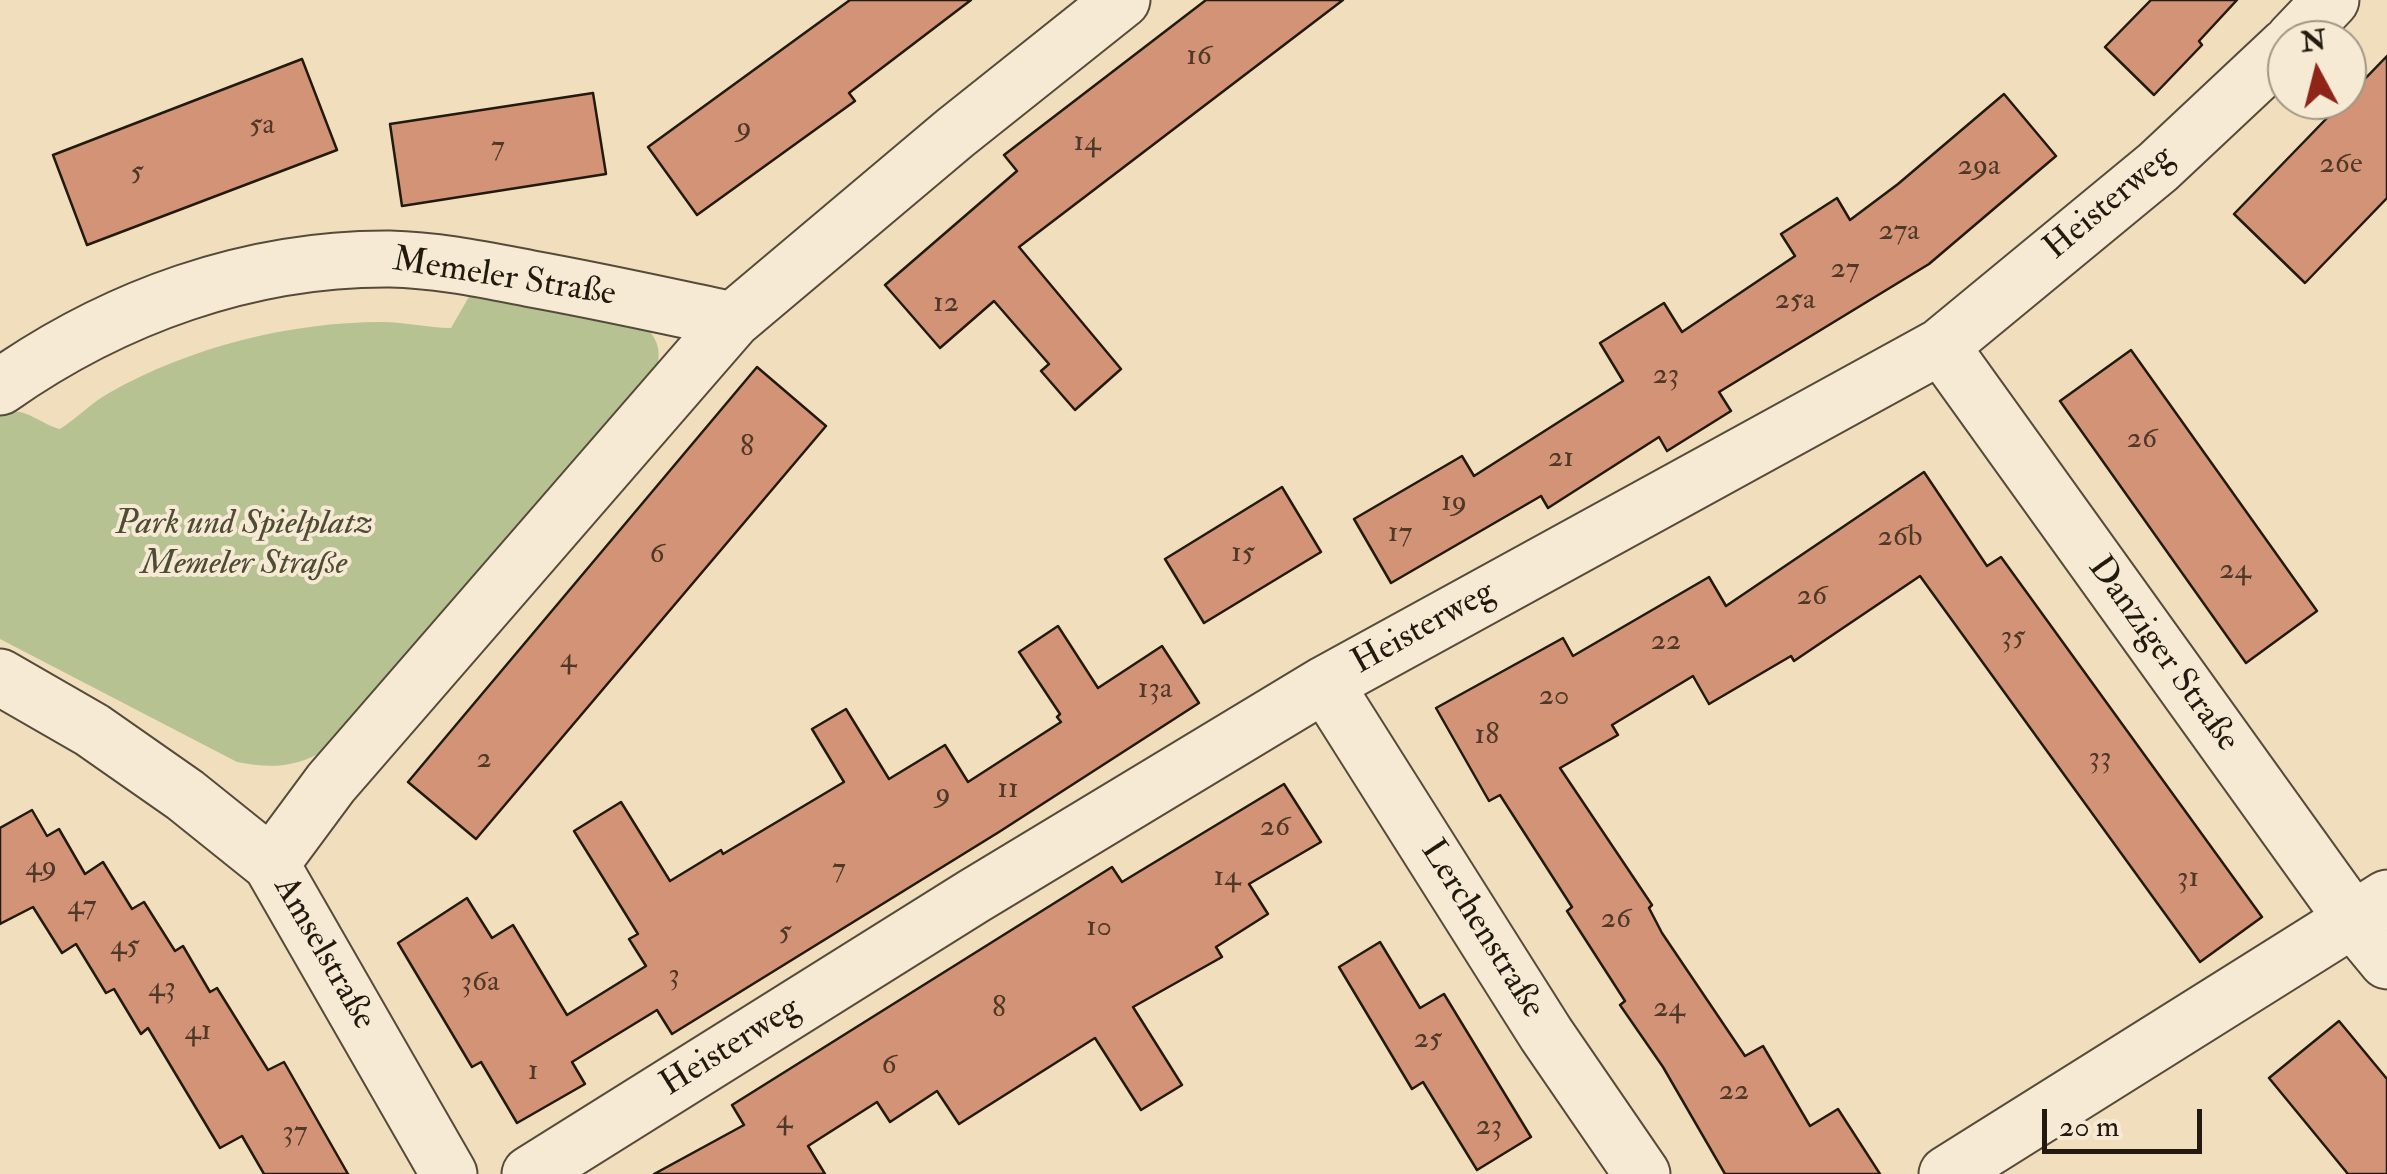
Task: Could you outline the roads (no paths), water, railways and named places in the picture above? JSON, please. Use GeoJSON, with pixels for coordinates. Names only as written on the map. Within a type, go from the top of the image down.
{"type":"FeatureCollection","features":[{"type":"Feature","properties":{"kind":"street"},"geometry":{"type":"LineString","coordinates":[[271,864],[330,784],[733,320],[955,133],[1122,0]]}},
{"type":"Feature","properties":{"kind":"street"},"geometry":{"type":"LineString","coordinates":[[2312,20],[2331,0]]}},
{"type":"Feature","properties":{"kind":"street","name":"Heisterweg"},"geometry":{"type":"LineString","coordinates":[[537,1170],[974,896],[1325,684],[1941,346],[2158,166],[2267,65]]}},
{"type":"Feature","properties":{"kind":"street","name":"Memeler Straße"},"geometry":{"type":"LineString","coordinates":[[0,388],[58,348],[126,314],[232,277],[312,264],[390,259],[468,267],[733,320]]}},
{"type":"Feature","properties":{"kind":"street","name":"Danziger Straße"},"geometry":{"type":"LineString","coordinates":[[1941,346],[2376,927]]}},
{"type":"Feature","properties":{"kind":"street","name":"Amselstraße"},"geometry":{"type":"LineString","coordinates":[[0,677],[92,730],[185,795],[271,864],[449,1174]]}},
{"type":"Feature","properties":{"kind":"street","name":"Lerchenstraße"},"geometry":{"type":"LineString","coordinates":[[1325,684],[1546,1034],[1642,1174]]}},
{"type":"Feature","properties":{"kind":"street"},"geometry":{"type":"LineString","coordinates":[[1947,1174],[2376,927]]}},
{"type":"Feature","properties":{"kind":"park label","name":"Park und Spielplatz Memeler Straße"},"geometry":{"type":"Point","coordinates":[244,545]}}]}
